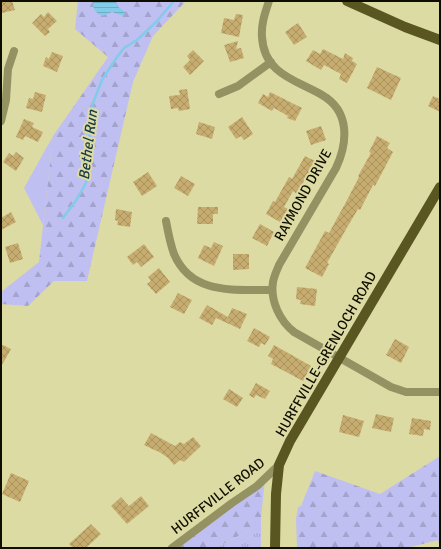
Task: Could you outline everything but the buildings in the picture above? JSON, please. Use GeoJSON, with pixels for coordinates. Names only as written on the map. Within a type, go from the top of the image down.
{"type":"FeatureCollection","features":[{"type":"Feature","properties":{"kind":"main road"},"geometry":{"type":"LineString","coordinates":[[347,1],[405,27],[440,40]]}},
{"type":"Feature","properties":{"kind":"main road","name":"HURFFVILLE-GRENLOCH ROAD"},"geometry":{"type":"LineString","coordinates":[[275,548],[276,494],[279,465],[290,441],[440,187]]}},
{"type":"Feature","properties":{"kind":"street","name":"RAYMOND DRIVE"},"geometry":{"type":"LineString","coordinates":[[269,1],[264,17],[262,38],[271,62],[287,78],[329,100],[343,121],[345,140],[342,157],[279,265],[272,290],[276,308],[287,326],[303,337],[391,387],[406,392],[440,392]]}},
{"type":"Feature","properties":{"kind":"street"},"geometry":{"type":"LineString","coordinates":[[1,121],[6,100],[8,69],[14,51]]}},
{"type":"Feature","properties":{"kind":"street"},"geometry":{"type":"LineString","coordinates":[[219,94],[238,86],[271,62]]}},
{"type":"Feature","properties":{"kind":"street"},"geometry":{"type":"LineString","coordinates":[[166,221],[170,240],[178,261],[186,272],[195,279],[214,288],[272,290]]}},
{"type":"Feature","properties":{"kind":"street","name":"HURFFVILLE ROAD"},"geometry":{"type":"LineString","coordinates":[[172,548],[227,506],[257,486],[279,465]]}},
{"type":"Feature","properties":{"kind":"green space"},"geometry":{"type":"Polygon","coordinates":[[[78,1],[186,1],[153,36],[133,82],[87,281],[54,281],[28,306],[1,304],[1,292],[39,262],[53,136],[108,57],[75,29],[78,1]]]}},
{"type":"Feature","properties":{"kind":"green space"},"geometry":{"type":"Polygon","coordinates":[[[53,136],[43,225],[24,188],[53,136]]]}},
{"type":"Feature","properties":{"kind":"green space"},"geometry":{"type":"Polygon","coordinates":[[[440,456],[440,546],[438,540],[407,548],[297,548],[296,519],[298,507],[301,506],[315,471],[380,494],[440,456]]]}},
{"type":"Feature","properties":{"kind":"green space"},"geometry":{"type":"Polygon","coordinates":[[[265,479],[261,530],[250,530],[216,548],[171,548],[265,479]]]}},
{"type":"Feature","properties":{"kind":"green space"},"geometry":{"type":"Polygon","coordinates":[[[250,530],[261,530],[261,548],[216,548],[250,530]]]}},
{"type":"Feature","properties":{"kind":"shaded area"},"geometry":{"type":"Polygon","coordinates":[[[93,1],[116,1],[117,6],[125,12],[124,15],[112,12],[102,16],[93,7],[93,1]]]}},
{"type":"Feature","properties":{"kind":"waterway","name":"Bethel Run"},"geometry":{"type":"LineString","coordinates":[[63,218],[77,199],[86,183],[91,113],[93,103],[102,80],[124,48],[137,40],[157,21],[174,1]]}}]}
